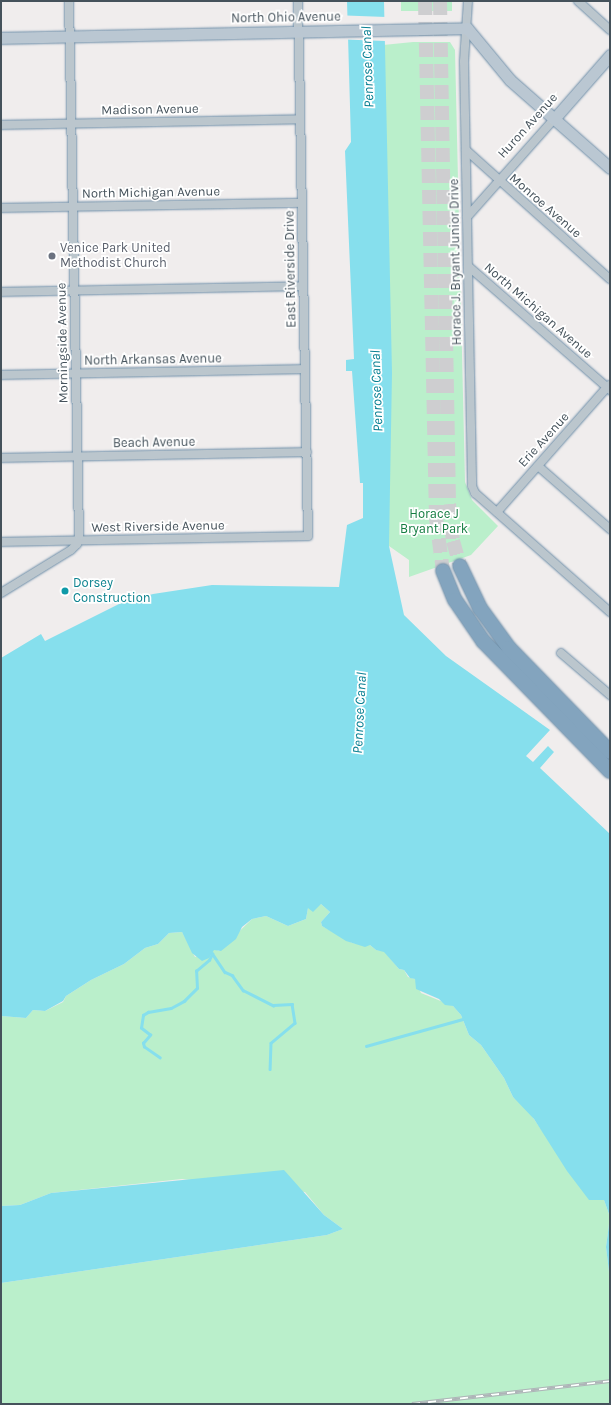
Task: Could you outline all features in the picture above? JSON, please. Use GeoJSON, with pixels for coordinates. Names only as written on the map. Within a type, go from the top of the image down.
{"type":"FeatureCollection","features":[{"type":"Feature","properties":{"kind":"highway"},"geometry":{"type":"LineString","coordinates":[[460,566],[480,608],[509,648],[610,752]]}},
{"type":"Feature","properties":{"kind":"highway"},"geometry":{"type":"LineString","coordinates":[[443,572],[455,600],[483,641],[610,772]]}},
{"type":"Feature","properties":{"kind":"street","name":"Morningside Avenue"},"geometry":{"type":"LineString","coordinates":[[69,1],[78,540]]}},
{"type":"Feature","properties":{"kind":"street","name":"East Riverside Drive"},"geometry":{"type":"LineString","coordinates":[[298,1],[308,536]]}},
{"type":"Feature","properties":{"kind":"street","name":"Horace J. Bryant Junior Drive"},"geometry":{"type":"LineString","coordinates":[[468,1],[464,62],[472,482],[475,493],[497,512]]}},
{"type":"Feature","properties":{"kind":"street"},"geometry":{"type":"LineString","coordinates":[[578,1],[610,30]]}},
{"type":"Feature","properties":{"kind":"street","name":"North Ohio Avenue"},"geometry":{"type":"LineString","coordinates":[[1,38],[467,28]]}},
{"type":"Feature","properties":{"kind":"street"},"geometry":{"type":"LineString","coordinates":[[467,28],[502,71],[610,168]]}},
{"type":"Feature","properties":{"kind":"street","name":"Huron Avenue"},"geometry":{"type":"LineString","coordinates":[[467,216],[610,55]]}},
{"type":"Feature","properties":{"kind":"street","name":"Madison Avenue"},"geometry":{"type":"LineString","coordinates":[[1,125],[300,119]]}},
{"type":"Feature","properties":{"kind":"street","name":"Monroe Avenue"},"geometry":{"type":"LineString","coordinates":[[466,150],[610,279]]}},
{"type":"Feature","properties":{"kind":"street","name":"North Michigan Avenue"},"geometry":{"type":"LineString","coordinates":[[1,208],[302,203]]}},
{"type":"Feature","properties":{"kind":"street","name":"North Michigan Avenue"},"geometry":{"type":"LineString","coordinates":[[468,266],[609,387]]}},
{"type":"Feature","properties":{"kind":"street"},"geometry":{"type":"LineString","coordinates":[[1,292],[303,286]]}},
{"type":"Feature","properties":{"kind":"street","name":"North Arkansas Avenue"},"geometry":{"type":"LineString","coordinates":[[1,375],[305,369]]}},
{"type":"Feature","properties":{"kind":"street","name":"Erie Avenue"},"geometry":{"type":"LineString","coordinates":[[497,512],[609,387]]}},
{"type":"Feature","properties":{"kind":"street","name":"Beach Avenue"},"geometry":{"type":"LineString","coordinates":[[1,458],[307,452]]}},
{"type":"Feature","properties":{"kind":"street"},"geometry":{"type":"LineString","coordinates":[[538,466],[610,529]]}},
{"type":"Feature","properties":{"kind":"street"},"geometry":{"type":"LineString","coordinates":[[497,512],[610,612]]}},
{"type":"Feature","properties":{"kind":"street","name":"West Riverside Avenue"},"geometry":{"type":"LineString","coordinates":[[1,593],[68,553],[78,540],[308,536]]}},
{"type":"Feature","properties":{"kind":"street"},"geometry":{"type":"LineString","coordinates":[[1,542],[78,540]]}},
{"type":"Feature","properties":{"kind":"street"},"geometry":{"type":"LineString","coordinates":[[561,652],[610,695]]}},
{"type":"Feature","properties":{"kind":"green space"},"geometry":{"type":"Polygon","coordinates":[[[401,1],[452,1],[452,11],[401,11],[401,1]]]}},
{"type":"Feature","properties":{"kind":"green space","name":"Horace J Bryant Park"},"geometry":{"type":"Polygon","coordinates":[[[413,42],[450,42],[455,50],[465,482],[472,500],[498,526],[471,555],[409,577],[409,560],[389,546],[383,45],[413,42]]]}},
{"type":"Feature","properties":{"kind":"green space"},"geometry":{"type":"Polygon","coordinates":[[[321,904],[330,912],[321,922],[322,926],[352,943],[370,945],[376,950],[384,951],[399,969],[404,970],[408,977],[415,979],[421,993],[453,1006],[461,1015],[469,1035],[481,1045],[504,1078],[513,1097],[527,1109],[589,1199],[604,1200],[610,1217],[606,1247],[610,1280],[610,1404],[1,1404],[1,1283],[327,1235],[343,1229],[324,1215],[305,1192],[182,1179],[51,1193],[20,1205],[1,1206],[1,1016],[26,1018],[33,1010],[45,1011],[63,1002],[66,996],[91,980],[124,964],[145,948],[158,944],[169,933],[182,932],[195,957],[215,949],[219,951],[252,919],[266,916],[288,926],[306,919],[308,908],[321,904]]]}},
{"type":"Feature","properties":{"kind":"water","name":"Penrose Canal"},"geometry":{"type":"Polygon","coordinates":[[[347,1],[384,1],[392,373],[389,546],[404,615],[446,656],[550,730],[526,756],[533,762],[548,746],[554,752],[540,768],[610,834],[610,1217],[604,1200],[589,1200],[567,1171],[534,1119],[513,1097],[504,1078],[481,1045],[469,1035],[461,1015],[453,1006],[445,1005],[439,999],[416,989],[415,979],[410,978],[404,970],[399,969],[384,952],[376,950],[370,945],[365,947],[346,941],[322,926],[321,922],[330,912],[321,904],[313,912],[308,908],[306,919],[288,926],[266,916],[252,919],[242,927],[236,939],[221,951],[214,950],[209,958],[202,961],[192,953],[182,932],[169,933],[158,944],[145,948],[124,964],[91,980],[66,996],[63,1001],[45,1011],[33,1010],[26,1018],[1,1016],[1,658],[41,634],[45,641],[119,604],[153,594],[212,585],[339,587],[347,525],[363,518],[363,483],[360,483],[352,371],[346,371],[346,360],[354,359],[345,151],[351,142],[347,1]]]}},
{"type":"Feature","properties":{"kind":"water"},"geometry":{"type":"Polygon","coordinates":[[[284,1170],[324,1215],[343,1229],[327,1235],[1,1283],[1,1206],[20,1205],[51,1193],[284,1170]]]}},
{"type":"Feature","properties":{"kind":"water"},"geometry":{"type":"Polygon","coordinates":[[[610,1217],[610,1280],[606,1247],[610,1217]]]}},
{"type":"Feature","properties":{"kind":"pier"},"geometry":{"type":"Polygon","coordinates":[[[346,16],[386,17],[385,41],[345,40],[346,16]]]}},
{"type":"Feature","properties":{"kind":"waterway"},"geometry":{"type":"LineString","coordinates":[[212,953],[225,972],[232,975],[243,990],[273,1005],[292,1004],[295,1023],[271,1043],[270,1069]]}},
{"type":"Feature","properties":{"kind":"waterway"},"geometry":{"type":"LineString","coordinates":[[160,1058],[144,1047],[143,1043],[150,1035],[141,1028],[143,1015],[148,1012],[171,1008],[184,1001],[197,988],[196,971],[209,960],[212,954]]}},
{"type":"Feature","properties":{"kind":"waterway"},"geometry":{"type":"LineString","coordinates":[[366,1046],[463,1019]]}},
{"type":"Feature","properties":{"kind":"tunnel"},"geometry":{"type":"LineString","coordinates":[[425,1],[436,518],[443,571]]}},
{"type":"Feature","properties":{"kind":"tunnel"},"geometry":{"type":"LineString","coordinates":[[440,1],[449,504],[453,541],[460,566]]}},
{"type":"Feature","properties":{"kind":"railway"},"geometry":{"type":"LineString","coordinates":[[412,1404],[610,1381]]}},
{"type":"Feature","properties":{"kind":"place","name":"Venice Park United Methodist Church"},"geometry":{"type":"Point","coordinates":[52,256]}},
{"type":"Feature","properties":{"kind":"place","name":"Dorsey Construction"},"geometry":{"type":"Point","coordinates":[65,591]}}]}
